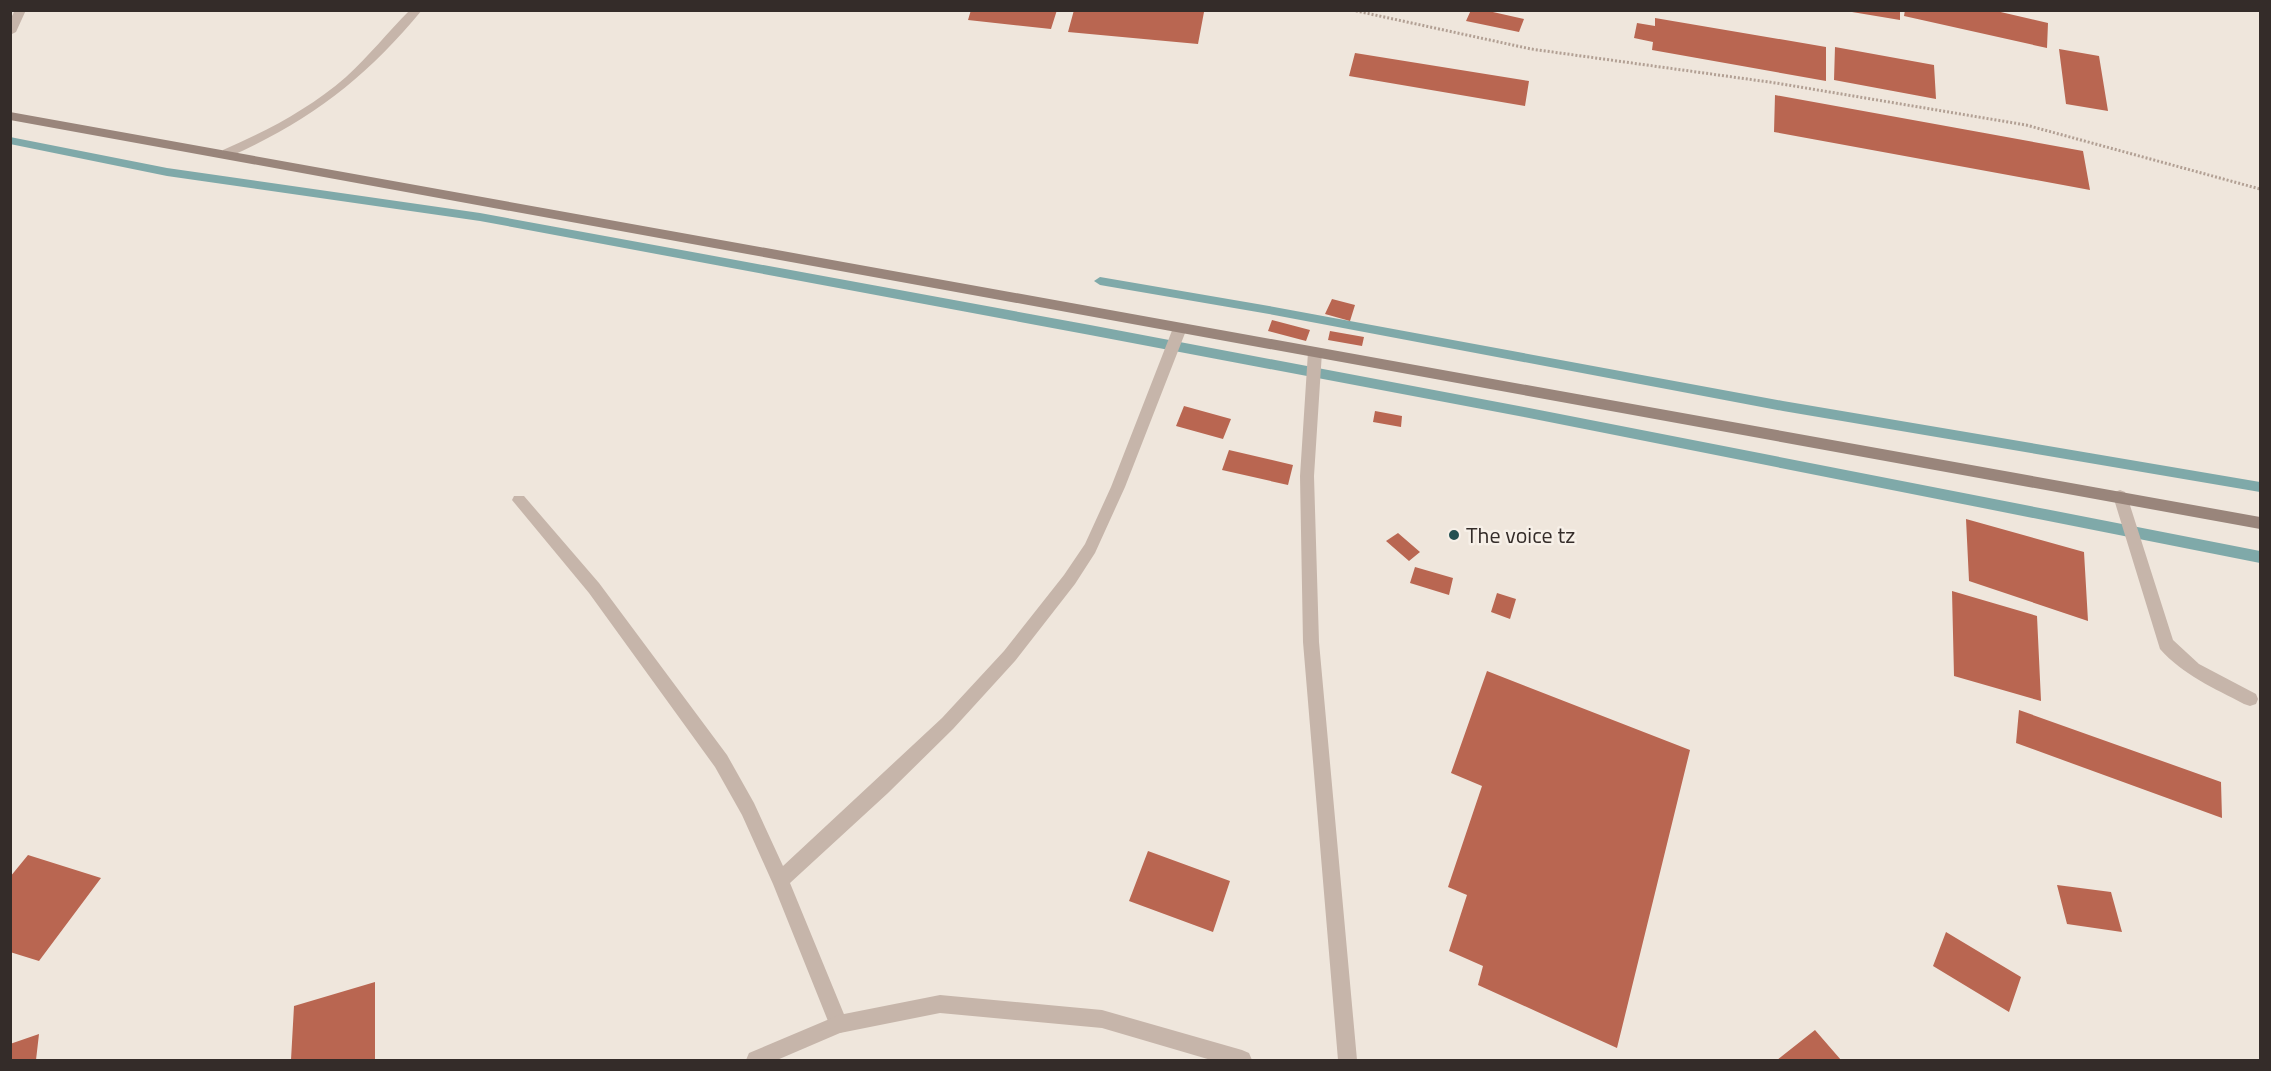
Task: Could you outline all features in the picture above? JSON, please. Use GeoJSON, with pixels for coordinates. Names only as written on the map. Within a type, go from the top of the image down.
{"type":"FeatureCollection","features":[{"type":"Feature","properties":{"kind":"street"},"geometry":{"type":"LineString","coordinates":[[10,32],[21,10]]}},
{"type":"Feature","properties":{"kind":"street"},"geometry":{"type":"LineString","coordinates":[[227,153],[275,132],[318,105],[349,80],[417,10]]}},
{"type":"Feature","properties":{"kind":"street"},"geometry":{"type":"LineString","coordinates":[[10,116],[227,153],[2260,523]]}},
{"type":"Feature","properties":{"kind":"street"},"geometry":{"type":"LineString","coordinates":[[780,880],[901,772],[954,719],[1020,644],[1087,555],[1121,480],[1180,328]]}},
{"type":"Feature","properties":{"kind":"street"},"geometry":{"type":"LineString","coordinates":[[1315,352],[1307,477],[1311,642],[1348,1060]]}},
{"type":"Feature","properties":{"kind":"street"},"geometry":{"type":"LineString","coordinates":[[2120,496],[2166,644],[2178,657],[2197,670],[2250,699]]}},
{"type":"Feature","properties":{"kind":"street"},"geometry":{"type":"LineString","coordinates":[[519,500],[594,588],[721,761],[748,809],[780,880],[839,1024]]}},
{"type":"Feature","properties":{"kind":"street"},"geometry":{"type":"LineString","coordinates":[[756,1060],[839,1024],[940,1004],[1102,1019],[1242,1060]]}},
{"type":"Feature","properties":{"kind":"path"},"geometry":{"type":"LineString","coordinates":[[1352,10],[1531,49],[1776,83],[2026,124],[2260,189]]}},
{"type":"Feature","properties":{"kind":"building"},"geometry":{"type":"Polygon","coordinates":[[[971,10],[1057,10],[1051,29],[968,20],[971,10]]]}},
{"type":"Feature","properties":{"kind":"building"},"geometry":{"type":"Polygon","coordinates":[[[1074,10],[1204,12],[1198,44],[1068,32],[1074,10]]]}},
{"type":"Feature","properties":{"kind":"building"},"geometry":{"type":"Polygon","coordinates":[[[1471,10],[1484,10],[1524,19],[1519,32],[1466,21],[1471,10]]]}},
{"type":"Feature","properties":{"kind":"building"},"geometry":{"type":"Polygon","coordinates":[[[1853,10],[1900,10],[1900,20],[1852,12],[1853,10]]]}},
{"type":"Feature","properties":{"kind":"building"},"geometry":{"type":"Polygon","coordinates":[[[1905,10],[1992,10],[2048,23],[2047,48],[1904,16],[1905,10]]]}},
{"type":"Feature","properties":{"kind":"building"},"geometry":{"type":"Polygon","coordinates":[[[1655,18],[1826,47],[1826,81],[1652,50],[1653,42],[1634,38],[1637,23],[1655,26],[1655,18]]]}},
{"type":"Feature","properties":{"kind":"building"},"geometry":{"type":"Polygon","coordinates":[[[1835,47],[1934,65],[1936,99],[1834,80],[1835,47]]]}},
{"type":"Feature","properties":{"kind":"building"},"geometry":{"type":"Polygon","coordinates":[[[2059,49],[2099,56],[2108,111],[2066,104],[2059,49]]]}},
{"type":"Feature","properties":{"kind":"building"},"geometry":{"type":"Polygon","coordinates":[[[1355,53],[1529,81],[1525,106],[1349,76],[1355,53]]]}},
{"type":"Feature","properties":{"kind":"building"},"geometry":{"type":"Polygon","coordinates":[[[1775,95],[2083,151],[2090,190],[1774,132],[1775,95]]]}},
{"type":"Feature","properties":{"kind":"building"},"geometry":{"type":"Polygon","coordinates":[[[1332,299],[1355,305],[1350,321],[1325,314],[1332,299]]]}},
{"type":"Feature","properties":{"kind":"building"},"geometry":{"type":"Polygon","coordinates":[[[1272,320],[1310,330],[1306,341],[1268,331],[1272,320]]]}},
{"type":"Feature","properties":{"kind":"building"},"geometry":{"type":"Polygon","coordinates":[[[1330,331],[1364,337],[1362,346],[1328,340],[1330,331]]]}},
{"type":"Feature","properties":{"kind":"building"},"geometry":{"type":"Polygon","coordinates":[[[1184,406],[1231,419],[1223,439],[1176,426],[1184,406]]]}},
{"type":"Feature","properties":{"kind":"building"},"geometry":{"type":"Polygon","coordinates":[[[1375,411],[1402,416],[1401,427],[1373,422],[1375,411]]]}},
{"type":"Feature","properties":{"kind":"building"},"geometry":{"type":"Polygon","coordinates":[[[1229,450],[1293,465],[1288,485],[1222,470],[1229,450]]]}},
{"type":"Feature","properties":{"kind":"building"},"geometry":{"type":"Polygon","coordinates":[[[1966,519],[2084,552],[2088,621],[1969,581],[1966,519]]]}},
{"type":"Feature","properties":{"kind":"building"},"geometry":{"type":"Polygon","coordinates":[[[1398,533],[1420,552],[1409,561],[1386,541],[1398,533]]]}},
{"type":"Feature","properties":{"kind":"building"},"geometry":{"type":"Polygon","coordinates":[[[1415,567],[1453,578],[1449,595],[1410,583],[1415,567]]]}},
{"type":"Feature","properties":{"kind":"building"},"geometry":{"type":"Polygon","coordinates":[[[1952,591],[2037,616],[2041,701],[1954,676],[1952,591]]]}},
{"type":"Feature","properties":{"kind":"building"},"geometry":{"type":"Polygon","coordinates":[[[1497,593],[1516,599],[1510,619],[1491,612],[1497,593]]]}},
{"type":"Feature","properties":{"kind":"building"},"geometry":{"type":"Polygon","coordinates":[[[1487,671],[1690,750],[1617,1048],[1478,985],[1483,966],[1449,951],[1467,895],[1448,887],[1482,786],[1451,773],[1487,671]]]}},
{"type":"Feature","properties":{"kind":"building"},"geometry":{"type":"Polygon","coordinates":[[[2019,710],[2221,782],[2222,818],[2016,743],[2019,710]]]}},
{"type":"Feature","properties":{"kind":"building"},"geometry":{"type":"Polygon","coordinates":[[[1148,851],[1230,881],[1213,932],[1129,901],[1148,851]]]}},
{"type":"Feature","properties":{"kind":"building"},"geometry":{"type":"Polygon","coordinates":[[[28,855],[101,878],[39,961],[10,952],[10,877],[28,855]]]}},
{"type":"Feature","properties":{"kind":"building"},"geometry":{"type":"Polygon","coordinates":[[[2057,885],[2111,892],[2122,932],[2067,924],[2057,885]]]}},
{"type":"Feature","properties":{"kind":"building"},"geometry":{"type":"Polygon","coordinates":[[[1946,932],[2021,977],[2009,1012],[1933,966],[1946,932]]]}},
{"type":"Feature","properties":{"kind":"building"},"geometry":{"type":"Polygon","coordinates":[[[375,982],[375,1060],[291,1060],[294,1006],[375,982]]]}},
{"type":"Feature","properties":{"kind":"building"},"geometry":{"type":"Polygon","coordinates":[[[1815,1030],[1841,1060],[1777,1060],[1815,1030]]]}},
{"type":"Feature","properties":{"kind":"building"},"geometry":{"type":"Polygon","coordinates":[[[39,1034],[36,1060],[10,1060],[10,1044],[39,1034]]]}},
{"type":"Feature","properties":{"kind":"waterway"},"geometry":{"type":"LineString","coordinates":[[10,140],[167,172],[480,217],[1090,330],[1524,412],[2260,557]]}},
{"type":"Feature","properties":{"kind":"waterway"},"geometry":{"type":"LineString","coordinates":[[1100,281],[1269,310],[1783,406],[2260,487]]}},
{"type":"Feature","properties":{"kind":"place","name":"The voice tz"},"geometry":{"type":"Point","coordinates":[1454,535]}}]}
